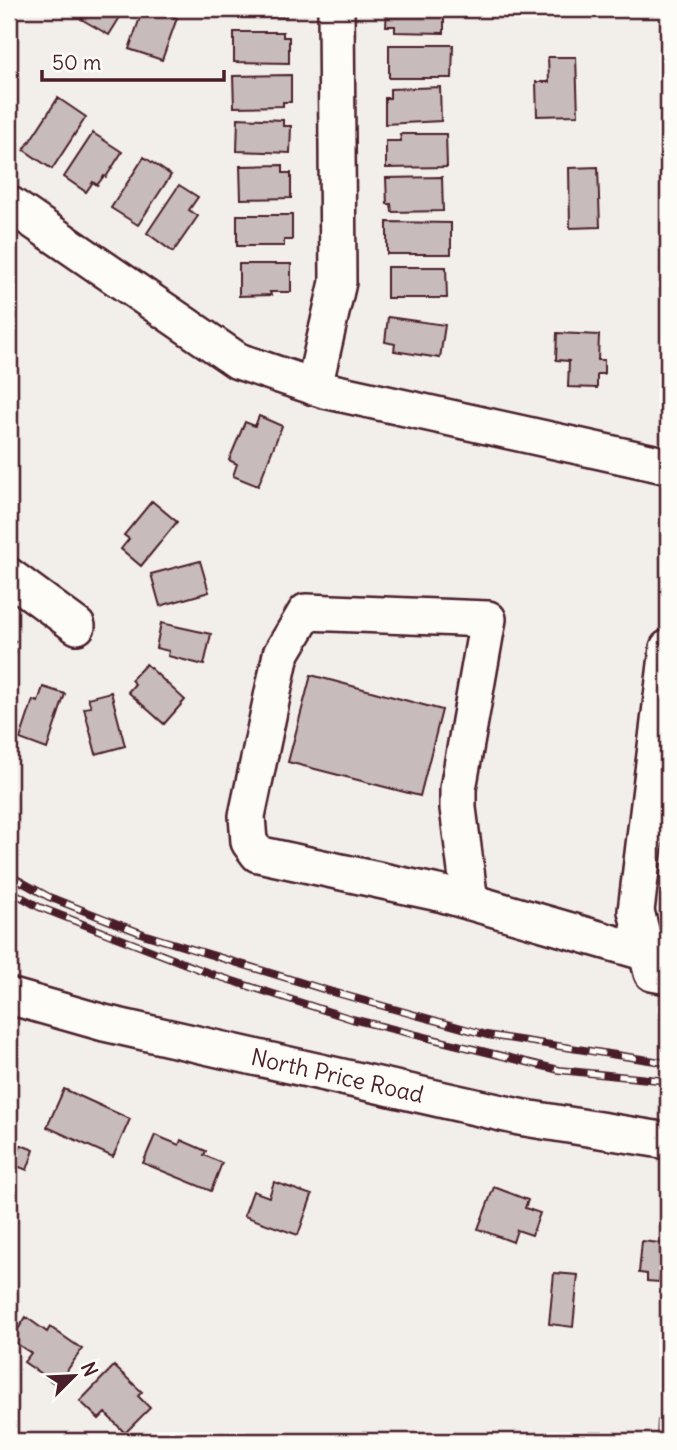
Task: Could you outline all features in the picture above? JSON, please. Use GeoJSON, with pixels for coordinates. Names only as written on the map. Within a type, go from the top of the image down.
{"type":"FeatureCollection","features":[{"type":"Feature","properties":{"kind":"street"},"geometry":{"type":"LineString","coordinates":[[314,387],[338,282],[336,9]]}},
{"type":"Feature","properties":{"kind":"street"},"geometry":{"type":"LineString","coordinates":[[9,204],[239,361],[314,387],[668,466]]}},
{"type":"Feature","properties":{"kind":"street"},"geometry":{"type":"LineString","coordinates":[[9,576],[77,626]]}},
{"type":"Feature","properties":{"kind":"street"},"geometry":{"type":"LineString","coordinates":[[470,902],[458,789],[488,618],[306,612],[281,654],[247,816],[249,842],[258,854],[470,902],[658,965]]}},
{"type":"Feature","properties":{"kind":"street"},"geometry":{"type":"LineString","coordinates":[[658,965],[636,911],[668,648]]}},
{"type":"Feature","properties":{"kind":"street","name":"North Price Road"},"geometry":{"type":"LineString","coordinates":[[9,996],[104,1023],[519,1117],[668,1141]]}},
{"type":"Feature","properties":{"kind":"building"},"geometry":{"type":"Polygon","coordinates":[[[87,9],[125,9],[109,35],[81,19],[87,9]]]}},
{"type":"Feature","properties":{"kind":"building"},"geometry":{"type":"Polygon","coordinates":[[[143,9],[171,9],[169,15],[177,18],[162,60],[129,49],[143,9]]]}},
{"type":"Feature","properties":{"kind":"building"},"geometry":{"type":"Polygon","coordinates":[[[231,9],[286,9],[286,17],[231,17],[231,9]]]}},
{"type":"Feature","properties":{"kind":"building"},"geometry":{"type":"Polygon","coordinates":[[[387,9],[444,9],[444,33],[395,32],[395,26],[386,26],[387,9]]]}},
{"type":"Feature","properties":{"kind":"building"},"geometry":{"type":"Polygon","coordinates":[[[234,32],[283,32],[283,37],[289,37],[289,63],[234,62],[234,32]]]}},
{"type":"Feature","properties":{"kind":"building"},"geometry":{"type":"Polygon","coordinates":[[[389,45],[453,45],[452,78],[389,78],[389,45]]]}},
{"type":"Feature","properties":{"kind":"building"},"geometry":{"type":"Polygon","coordinates":[[[548,57],[576,57],[578,115],[537,116],[536,82],[549,82],[548,57]]]}},
{"type":"Feature","properties":{"kind":"building"},"geometry":{"type":"Polygon","coordinates":[[[291,75],[291,102],[283,102],[283,106],[234,107],[233,76],[291,75]]]}},
{"type":"Feature","properties":{"kind":"building"},"geometry":{"type":"Polygon","coordinates":[[[440,87],[441,121],[385,124],[385,98],[390,98],[390,89],[440,87]]]}},
{"type":"Feature","properties":{"kind":"building"},"geometry":{"type":"Polygon","coordinates":[[[58,98],[86,117],[52,169],[24,150],[58,98]]]}},
{"type":"Feature","properties":{"kind":"building"},"geometry":{"type":"Polygon","coordinates":[[[238,118],[283,120],[283,126],[291,126],[290,153],[237,151],[238,118]]]}},
{"type":"Feature","properties":{"kind":"building"},"geometry":{"type":"Polygon","coordinates":[[[93,133],[122,152],[106,177],[97,185],[93,182],[86,192],[64,177],[93,133]]]}},
{"type":"Feature","properties":{"kind":"building"},"geometry":{"type":"Polygon","coordinates":[[[400,134],[446,134],[447,167],[386,168],[386,141],[401,141],[400,134]]]}},
{"type":"Feature","properties":{"kind":"building"},"geometry":{"type":"Polygon","coordinates":[[[144,157],[171,175],[138,225],[111,208],[144,157]]]}},
{"type":"Feature","properties":{"kind":"building"},"geometry":{"type":"Polygon","coordinates":[[[283,165],[283,173],[291,173],[291,198],[241,199],[240,166],[283,165]]]}},
{"type":"Feature","properties":{"kind":"building"},"geometry":{"type":"Polygon","coordinates":[[[598,167],[600,227],[570,228],[569,168],[598,167]]]}},
{"type":"Feature","properties":{"kind":"building"},"geometry":{"type":"Polygon","coordinates":[[[442,177],[443,211],[392,212],[391,204],[387,204],[386,178],[442,177]]]}},
{"type":"Feature","properties":{"kind":"building"},"geometry":{"type":"Polygon","coordinates":[[[179,185],[198,197],[189,210],[198,216],[173,252],[147,233],[179,185]]]}},
{"type":"Feature","properties":{"kind":"building"},"geometry":{"type":"Polygon","coordinates":[[[237,215],[292,215],[292,240],[284,240],[284,246],[237,246],[237,215]]]}},
{"type":"Feature","properties":{"kind":"building"},"geometry":{"type":"Polygon","coordinates":[[[387,222],[451,223],[451,254],[387,254],[387,222]]]}},
{"type":"Feature","properties":{"kind":"building"},"geometry":{"type":"Polygon","coordinates":[[[239,264],[291,264],[291,292],[239,296],[239,264]]]}},
{"type":"Feature","properties":{"kind":"building"},"geometry":{"type":"Polygon","coordinates":[[[387,267],[446,267],[447,298],[387,298],[387,267]]]}},
{"type":"Feature","properties":{"kind":"building"},"geometry":{"type":"Polygon","coordinates":[[[388,317],[445,325],[440,358],[394,351],[395,344],[385,342],[388,317]]]}},
{"type":"Feature","properties":{"kind":"building"},"geometry":{"type":"Polygon","coordinates":[[[557,333],[599,335],[598,360],[604,360],[604,374],[597,374],[597,388],[568,387],[569,361],[556,360],[557,333]]]}},
{"type":"Feature","properties":{"kind":"building"},"geometry":{"type":"Polygon","coordinates":[[[259,416],[282,426],[258,486],[233,476],[237,464],[229,460],[245,422],[255,426],[259,416]]]}},
{"type":"Feature","properties":{"kind":"building"},"geometry":{"type":"Polygon","coordinates":[[[152,501],[177,522],[141,566],[121,549],[129,539],[124,535],[152,501]]]}},
{"type":"Feature","properties":{"kind":"building"},"geometry":{"type":"Polygon","coordinates":[[[200,561],[209,592],[160,606],[151,574],[200,561]]]}},
{"type":"Feature","properties":{"kind":"building"},"geometry":{"type":"Polygon","coordinates":[[[161,623],[211,634],[204,665],[168,656],[169,651],[156,648],[161,623]]]}},
{"type":"Feature","properties":{"kind":"building"},"geometry":{"type":"Polygon","coordinates":[[[9,637],[16,641],[11,649],[16,652],[10,661],[14,663],[9,671],[9,637]]]}},
{"type":"Feature","properties":{"kind":"building"},"geometry":{"type":"Polygon","coordinates":[[[146,664],[185,700],[164,724],[128,692],[135,684],[131,680],[146,664]]]}},
{"type":"Feature","properties":{"kind":"building"},"geometry":{"type":"Polygon","coordinates":[[[311,675],[442,710],[420,796],[288,762],[311,675]]]}},
{"type":"Feature","properties":{"kind":"building"},"geometry":{"type":"Polygon","coordinates":[[[43,687],[65,694],[47,749],[20,739],[33,700],[38,702],[43,687]]]}},
{"type":"Feature","properties":{"kind":"building"},"geometry":{"type":"Polygon","coordinates":[[[111,692],[125,746],[96,754],[84,708],[91,707],[88,698],[111,692]]]}},
{"type":"Feature","properties":{"kind":"building"},"geometry":{"type":"Polygon","coordinates":[[[64,1089],[130,1119],[113,1157],[47,1127],[64,1089]]]}},
{"type":"Feature","properties":{"kind":"building"},"geometry":{"type":"Polygon","coordinates":[[[155,1135],[179,1145],[181,1140],[206,1151],[204,1155],[222,1163],[211,1191],[143,1163],[155,1135]]]}},
{"type":"Feature","properties":{"kind":"building"},"geometry":{"type":"Polygon","coordinates":[[[21,1145],[34,1150],[27,1170],[14,1165],[21,1145]]]}},
{"type":"Feature","properties":{"kind":"building"},"geometry":{"type":"Polygon","coordinates":[[[274,1182],[312,1195],[298,1235],[244,1216],[253,1191],[269,1197],[274,1182]]]}},
{"type":"Feature","properties":{"kind":"building"},"geometry":{"type":"Polygon","coordinates":[[[494,1187],[528,1200],[525,1208],[540,1213],[532,1235],[517,1230],[513,1242],[478,1229],[494,1187]]]}},
{"type":"Feature","properties":{"kind":"building"},"geometry":{"type":"Polygon","coordinates":[[[642,1241],[668,1244],[668,1276],[660,1275],[659,1282],[647,1281],[647,1274],[639,1273],[642,1241]]]}},
{"type":"Feature","properties":{"kind":"building"},"geometry":{"type":"Polygon","coordinates":[[[554,1273],[578,1275],[573,1327],[549,1324],[554,1273]]]}},
{"type":"Feature","properties":{"kind":"building"},"geometry":{"type":"Polygon","coordinates":[[[26,1317],[47,1332],[50,1327],[82,1349],[57,1385],[24,1362],[31,1353],[11,1340],[26,1317]]]}},
{"type":"Feature","properties":{"kind":"building"},"geometry":{"type":"Polygon","coordinates":[[[114,1366],[142,1392],[138,1396],[150,1408],[125,1433],[105,1413],[99,1419],[80,1401],[114,1366]]]}},
{"type":"Feature","properties":{"kind":"building"},"geometry":{"type":"Polygon","coordinates":[[[658,1420],[668,1420],[668,1441],[657,1441],[658,1420]]]}},
{"type":"Feature","properties":{"kind":"railway"},"geometry":{"type":"LineString","coordinates":[[9,875],[49,897],[146,935],[326,990],[487,1035],[668,1063]]}},
{"type":"Feature","properties":{"kind":"railway"},"geometry":{"type":"LineString","coordinates":[[9,890],[39,907],[214,975],[352,1019],[559,1070],[668,1081]]}}]}
